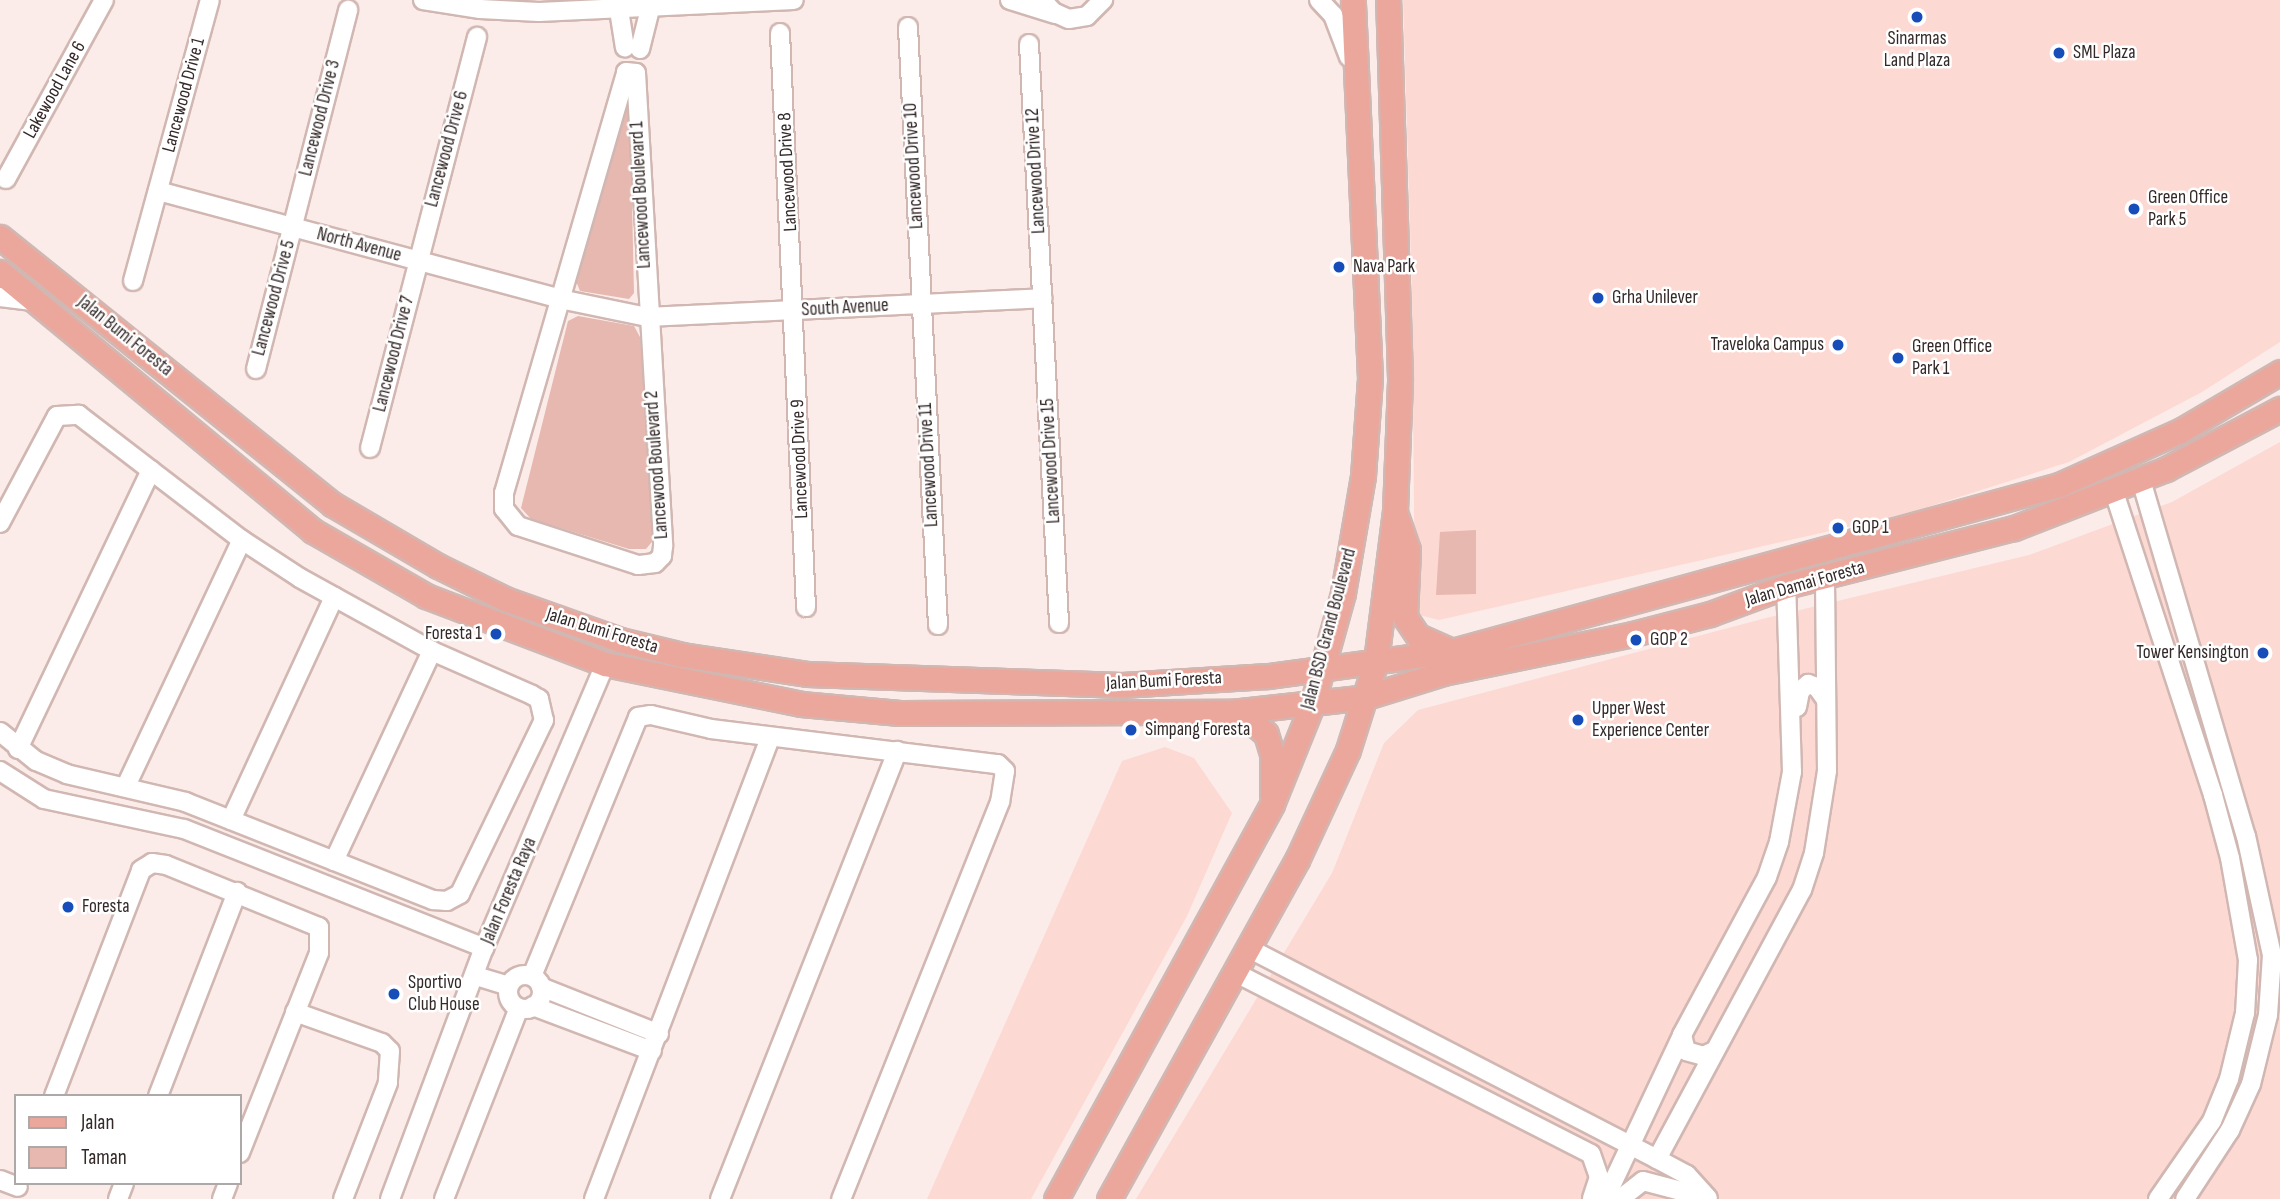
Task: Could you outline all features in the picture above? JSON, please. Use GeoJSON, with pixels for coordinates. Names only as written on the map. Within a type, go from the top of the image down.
{"type":"FeatureCollection","features":[{"type":"Feature","properties":{"kind":"main road","name":"Jalan BSD Grand Boulevard"},"geometry":{"type":"LineString","coordinates":[[1056,1199],[1272,804],[1312,705],[1323,668],[1356,527],[1369,402],[1353,0]]}},
{"type":"Feature","properties":{"kind":"main road","name":"Jalan BSD Grand Boulevard"},"geometry":{"type":"LineString","coordinates":[[1109,1199],[1250,949],[1348,750],[1376,661],[1395,511],[1400,378],[1388,0]]}},
{"type":"Feature","properties":{"kind":"main road","name":"Jalan Bumi Foresta"},"geometry":{"type":"LineString","coordinates":[[0,237],[332,504],[505,599],[620,639],[695,657],[807,674],[1122,685],[1323,668]]}},
{"type":"Feature","properties":{"kind":"main road","name":"Jalan Bumi Foresta"},"geometry":{"type":"LineString","coordinates":[[0,272],[42,303],[313,531],[426,596],[605,664],[802,704],[900,713],[1231,712],[1312,705]]}},
{"type":"Feature","properties":{"kind":"main road","name":"Jalan Damai Foresta"},"geometry":{"type":"LineString","coordinates":[[1323,668],[1452,652],[2059,485],[2180,431],[2280,372]]}},
{"type":"Feature","properties":{"kind":"main road","name":"Jalan Damai Foresta"},"geometry":{"type":"LineString","coordinates":[[1312,705],[1366,697],[1443,673],[1633,634],[1710,614],[1786,586],[1825,575],[1981,538],[2114,492],[2202,453],[2280,409]]}},
{"type":"Feature","properties":{"kind":"main road"},"geometry":{"type":"LineString","coordinates":[[313,531],[332,504]]}},
{"type":"Feature","properties":{"kind":"main road"},"geometry":{"type":"LineString","coordinates":[[1395,511],[1408,550],[1405,617],[1418,636],[1452,652]]}},
{"type":"Feature","properties":{"kind":"main road"},"geometry":{"type":"LineString","coordinates":[[1231,712],[1251,720],[1266,734],[1272,754],[1272,804]]}},
{"type":"Feature","properties":{"kind":"street","name":"Lakewood Lane 6"},"geometry":{"type":"LineString","coordinates":[[6,179],[104,0]]}},
{"type":"Feature","properties":{"kind":"street","name":"Lancewood Drive 1"},"geometry":{"type":"LineString","coordinates":[[133,281],[210,0]]}},
{"type":"Feature","properties":{"kind":"street"},"geometry":{"type":"LineString","coordinates":[[423,0],[480,9],[540,6],[619,10],[794,0]]}},
{"type":"Feature","properties":{"kind":"street"},"geometry":{"type":"LineString","coordinates":[[1010,0],[1058,15],[1081,18],[1103,0]]}},
{"type":"Feature","properties":{"kind":"street"},"geometry":{"type":"LineString","coordinates":[[1042,0],[1058,15]]}},
{"type":"Feature","properties":{"kind":"street"},"geometry":{"type":"LineString","coordinates":[[1319,0],[1342,32],[1356,92]]}},
{"type":"Feature","properties":{"kind":"street"},"geometry":{"type":"LineString","coordinates":[[619,10],[632,48],[650,9]]}},
{"type":"Feature","properties":{"kind":"street","name":"Lancewood Drive 3"},"geometry":{"type":"LineString","coordinates":[[293,227],[348,10]]}},
{"type":"Feature","properties":{"kind":"street","name":"Lancewood Drive 10"},"geometry":{"type":"LineString","coordinates":[[908,27],[920,304]]}},
{"type":"Feature","properties":{"kind":"street","name":"Lancewood Drive 8"},"geometry":{"type":"LineString","coordinates":[[780,33],[795,311]]}},
{"type":"Feature","properties":{"kind":"street","name":"Lancewood Drive 6"},"geometry":{"type":"LineString","coordinates":[[418,261],[477,37]]}},
{"type":"Feature","properties":{"kind":"street","name":"Lancewood Drive 12"},"geometry":{"type":"LineString","coordinates":[[1029,44],[1043,298]]}},
{"type":"Feature","properties":{"kind":"street","name":"Lancewood Boulevard 1"},"geometry":{"type":"LineString","coordinates":[[560,299],[631,72],[647,317]]}},
{"type":"Feature","properties":{"kind":"street","name":"North Avenue"},"geometry":{"type":"LineString","coordinates":[[158,191],[560,299],[647,317]]}},
{"type":"Feature","properties":{"kind":"street","name":"Lancewood Drive 5"},"geometry":{"type":"LineString","coordinates":[[256,369],[293,227]]}},
{"type":"Feature","properties":{"kind":"street","name":"Lancewood Drive 7"},"geometry":{"type":"LineString","coordinates":[[370,448],[418,261]]}},
{"type":"Feature","properties":{"kind":"street"},"geometry":{"type":"LineString","coordinates":[[0,297],[42,303]]}},
{"type":"Feature","properties":{"kind":"street","name":"South Avenue"},"geometry":{"type":"LineString","coordinates":[[647,317],[1043,298]]}},
{"type":"Feature","properties":{"kind":"street","name":"Lancewood Drive 15"},"geometry":{"type":"LineString","coordinates":[[1043,298],[1059,623]]}},
{"type":"Feature","properties":{"kind":"street","name":"Lancewood Boulevard 2"},"geometry":{"type":"LineString","coordinates":[[560,299],[504,493],[504,509],[518,526],[638,565],[654,563],[662,556],[663,546],[647,317]]}},
{"type":"Feature","properties":{"kind":"street","name":"Lancewood Drive 11"},"geometry":{"type":"LineString","coordinates":[[920,304],[938,625]]}},
{"type":"Feature","properties":{"kind":"street","name":"Lancewood Drive 9"},"geometry":{"type":"LineString","coordinates":[[795,311],[806,607]]}},
{"type":"Feature","properties":{"kind":"street"},"geometry":{"type":"LineString","coordinates":[[0,523],[57,416],[79,415],[242,540],[334,597],[432,650],[539,699],[544,720],[460,894],[447,901],[433,900],[231,820],[126,786],[67,774],[18,749],[0,732]]}},
{"type":"Feature","properties":{"kind":"street"},"geometry":{"type":"LineString","coordinates":[[18,749],[151,470]]}},
{"type":"Feature","properties":{"kind":"street"},"geometry":{"type":"LineString","coordinates":[[2141,480],[2246,836],[2272,956],[2268,1015],[2251,1084],[2230,1130],[2185,1199]]}},
{"type":"Feature","properties":{"kind":"street"},"geometry":{"type":"LineString","coordinates":[[2114,492],[2145,579],[2217,807],[2248,960],[2245,1013],[2229,1079],[2212,1121],[2158,1199]]}},
{"type":"Feature","properties":{"kind":"street"},"geometry":{"type":"LineString","coordinates":[[126,786],[242,540]]}},
{"type":"Feature","properties":{"kind":"street"},"geometry":{"type":"LineString","coordinates":[[2145,579],[2167,572]]}},
{"type":"Feature","properties":{"kind":"street"},"geometry":{"type":"LineString","coordinates":[[1657,1159],[1802,890],[1814,853],[1827,771],[1825,575]]}},
{"type":"Feature","properties":{"kind":"street"},"geometry":{"type":"LineString","coordinates":[[1605,1199],[1682,1035],[1767,877],[1789,802],[1791,734],[1786,586]]}},
{"type":"Feature","properties":{"kind":"street"},"geometry":{"type":"LineString","coordinates":[[231,820],[334,597]]}},
{"type":"Feature","properties":{"kind":"street"},"geometry":{"type":"LineString","coordinates":[[334,861],[432,650]]}},
{"type":"Feature","properties":{"kind":"street","name":"Jalan Foresta Raya"},"geometry":{"type":"LineString","coordinates":[[390,1199],[476,976],[484,948],[605,664]]}},
{"type":"Feature","properties":{"kind":"street"},"geometry":{"type":"LineString","coordinates":[[1791,734],[1800,691],[1808,684],[1817,687],[1826,700]]}},
{"type":"Feature","properties":{"kind":"street"},"geometry":{"type":"LineString","coordinates":[[444,1199],[526,1007],[638,718],[651,715],[770,737],[998,764],[1005,771],[1005,786],[841,1199]]}},
{"type":"Feature","properties":{"kind":"street"},"geometry":{"type":"LineString","coordinates":[[594,1199],[770,737]]}},
{"type":"Feature","properties":{"kind":"street"},"geometry":{"type":"LineString","coordinates":[[720,1199],[897,751]]}},
{"type":"Feature","properties":{"kind":"street"},"geometry":{"type":"LineString","coordinates":[[0,771],[44,799],[184,829],[484,948]]}},
{"type":"Feature","properties":{"kind":"street"},"geometry":{"type":"LineString","coordinates":[[55,1094],[141,870],[152,863],[166,865],[319,927],[319,953],[242,1148]]}},
{"type":"Feature","properties":{"kind":"street"},"geometry":{"type":"LineString","coordinates":[[159,1094],[237,892]]}},
{"type":"Feature","properties":{"kind":"street"},"geometry":{"type":"LineString","coordinates":[[1250,949],[1688,1175],[1708,1198]]}},
{"type":"Feature","properties":{"kind":"street"},"geometry":{"type":"LineString","coordinates":[[1236,973],[1307,1006],[1591,1154],[1599,1177],[1592,1199]]}},
{"type":"Feature","properties":{"kind":"street"},"geometry":{"type":"LineString","coordinates":[[476,976],[509,986]]}},
{"type":"Feature","properties":{"kind":"street"},"geometry":{"type":"LineString","coordinates":[[652,1051],[526,1007],[509,999],[509,986],[516,977],[536,982],[659,1034]]}},
{"type":"Feature","properties":{"kind":"street"},"geometry":{"type":"LineString","coordinates":[[1307,1006],[1304,988],[1318,982]]}},
{"type":"Feature","properties":{"kind":"street"},"geometry":{"type":"LineString","coordinates":[[295,1012],[382,1043],[390,1051],[388,1083],[343,1199]]}},
{"type":"Feature","properties":{"kind":"street"},"geometry":{"type":"LineString","coordinates":[[1682,1035],[1686,1051],[1703,1056],[1714,1051]]}},
{"type":"Feature","properties":{"kind":"street"},"geometry":{"type":"LineString","coordinates":[[0,1180],[17,1190]]}},
{"type":"Feature","properties":{"kind":"street"},"geometry":{"type":"LineString","coordinates":[[1620,1199],[1643,1181],[1708,1198]]}},
{"type":"Feature","properties":{"kind":"shaded area"},"geometry":{"type":"Polygon","coordinates":[[[1403,0],[2280,0],[2280,342],[2202,392],[2069,462],[1909,513],[1439,620],[1415,614],[1412,292],[1403,0]]]}},
{"type":"Feature","properties":{"kind":"shaded area"},"geometry":{"type":"Polygon","coordinates":[[[2280,442],[2280,1199],[1136,1199],[1332,873],[1384,743],[1418,710],[1766,618],[2029,555],[2172,502],[2280,442]]]}},
{"type":"Feature","properties":{"kind":"shaded area"},"geometry":{"type":"Polygon","coordinates":[[[1165,747],[1194,758],[1232,813],[1187,916],[1031,1199],[927,1199],[1122,761],[1165,747]]]}},
{"type":"Feature","properties":{"kind":"green space"},"geometry":{"type":"Polygon","coordinates":[[[626,108],[630,112],[634,293],[629,299],[580,291],[576,281],[621,111],[626,108]]]}},
{"type":"Feature","properties":{"kind":"green space"},"geometry":{"type":"Polygon","coordinates":[[[578,316],[634,326],[640,337],[656,537],[646,549],[629,549],[531,519],[521,508],[568,321],[578,316]]]}},
{"type":"Feature","properties":{"kind":"green space"},"geometry":{"type":"Polygon","coordinates":[[[1476,530],[1476,594],[1436,595],[1440,532],[1476,530]]]}},
{"type":"Feature","properties":{"kind":"place","name":"Sinarmas Land Plaza"},"geometry":{"type":"Point","coordinates":[1917,17]}},
{"type":"Feature","properties":{"kind":"place","name":"SML Plaza"},"geometry":{"type":"Point","coordinates":[2059,53]}},
{"type":"Feature","properties":{"kind":"place","name":"Green Office Park 5"},"geometry":{"type":"Point","coordinates":[2134,209]}},
{"type":"Feature","properties":{"kind":"place","name":"Nava Park"},"geometry":{"type":"Point","coordinates":[1339,267]}},
{"type":"Feature","properties":{"kind":"place","name":"Grha Unilever"},"geometry":{"type":"Point","coordinates":[1598,298]}},
{"type":"Feature","properties":{"kind":"place","name":"Traveloka Campus"},"geometry":{"type":"Point","coordinates":[1838,345]}},
{"type":"Feature","properties":{"kind":"place","name":"Green Office Park 1"},"geometry":{"type":"Point","coordinates":[1898,358]}},
{"type":"Feature","properties":{"kind":"place","name":"GOP 1"},"geometry":{"type":"Point","coordinates":[1838,528]}},
{"type":"Feature","properties":{"kind":"place","name":"Foresta 1"},"geometry":{"type":"Point","coordinates":[496,634]}},
{"type":"Feature","properties":{"kind":"place","name":"GOP 2"},"geometry":{"type":"Point","coordinates":[1636,640]}},
{"type":"Feature","properties":{"kind":"place","name":"Tower Kensington"},"geometry":{"type":"Point","coordinates":[2263,653]}},
{"type":"Feature","properties":{"kind":"place","name":"Upper West Experience Center"},"geometry":{"type":"Point","coordinates":[1578,720]}},
{"type":"Feature","properties":{"kind":"place","name":"Simpang Foresta"},"geometry":{"type":"Point","coordinates":[1131,730]}},
{"type":"Feature","properties":{"kind":"place","name":"Foresta"},"geometry":{"type":"Point","coordinates":[68,907]}},
{"type":"Feature","properties":{"kind":"place","name":"Sportivo Club House"},"geometry":{"type":"Point","coordinates":[394,994]}}]}
